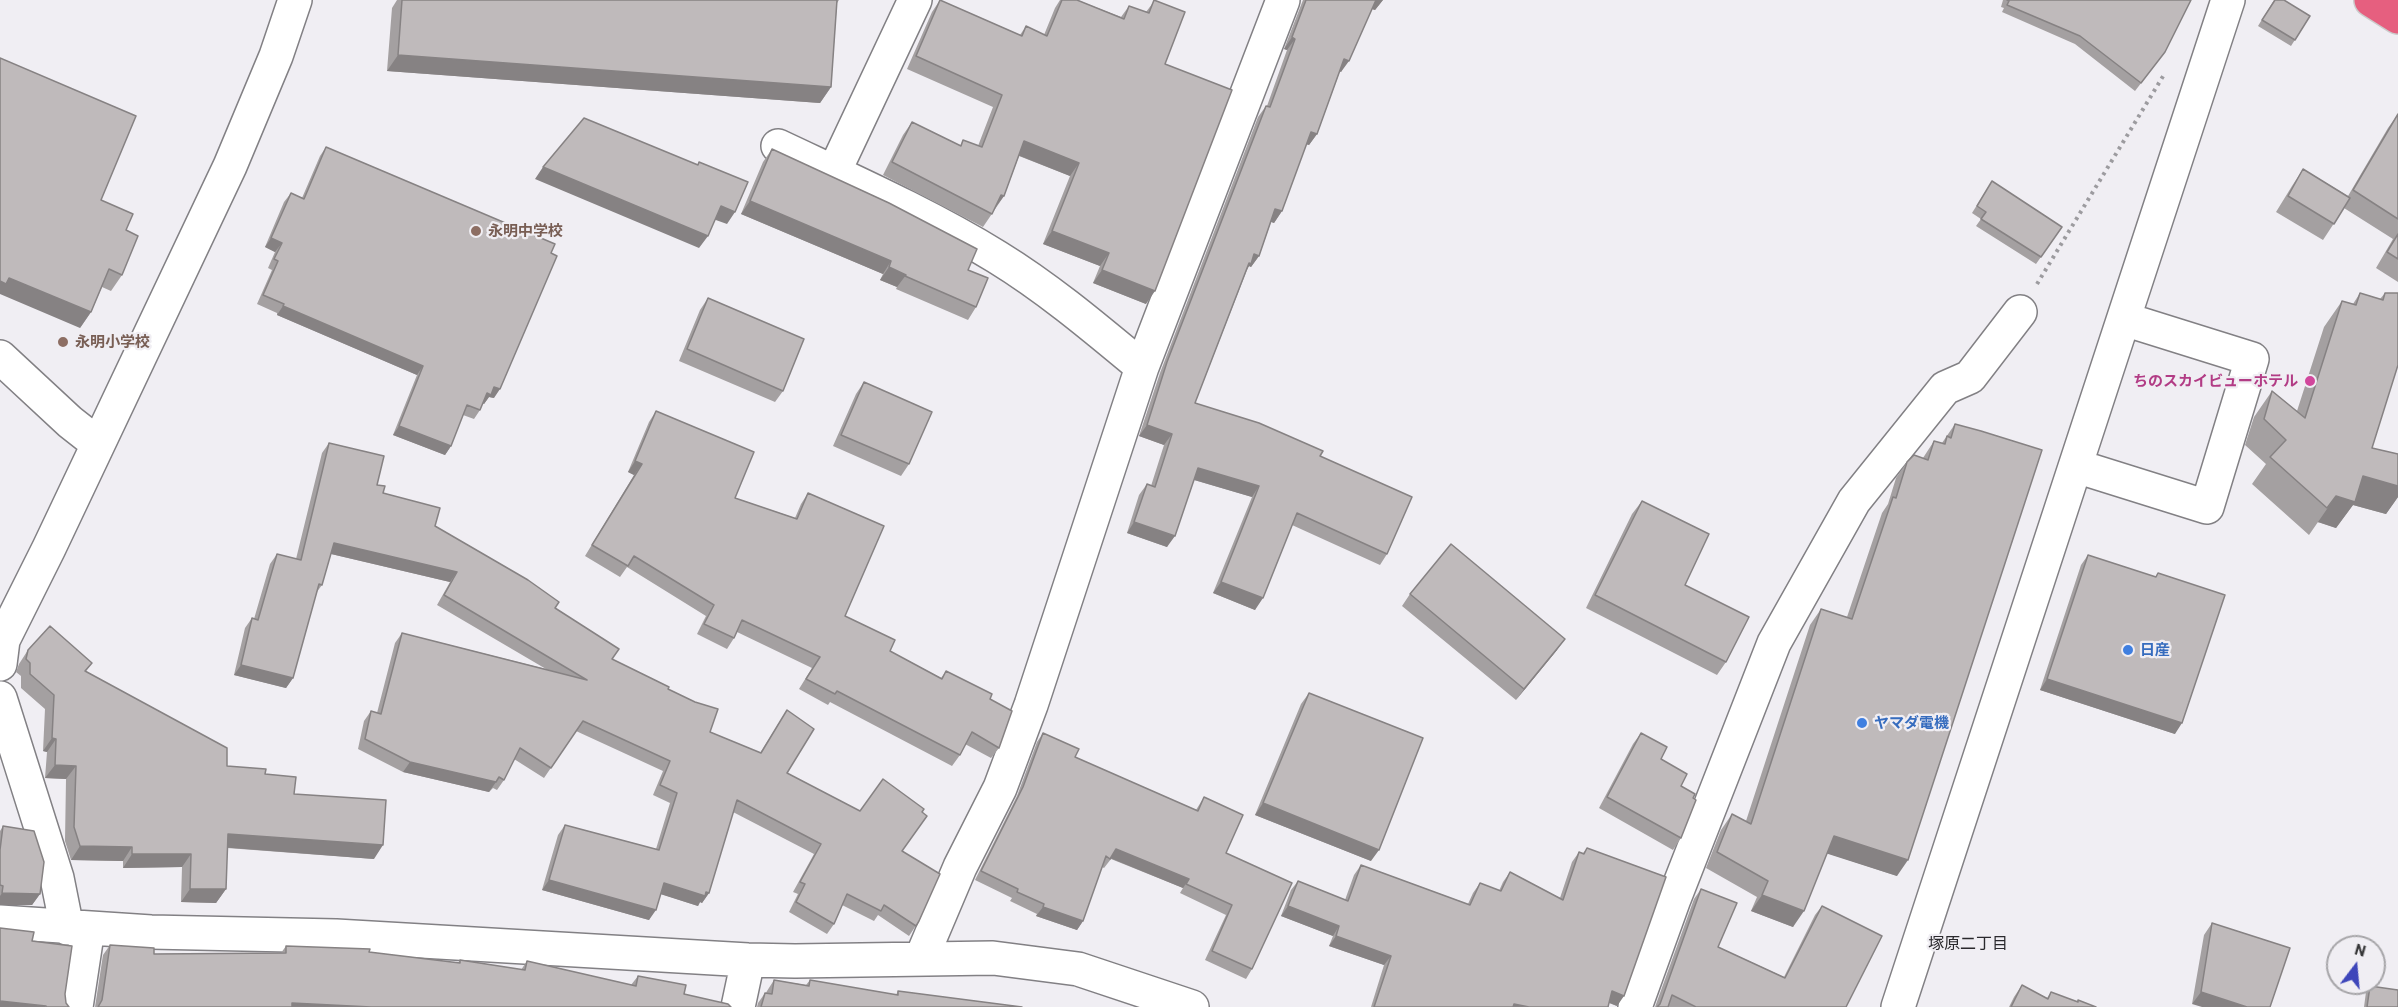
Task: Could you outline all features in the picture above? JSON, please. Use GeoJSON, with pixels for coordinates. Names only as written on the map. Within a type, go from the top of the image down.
{"type":"FeatureCollection","features":[{"type":"Feature","properties":{"kind":"highway"},"geometry":{"type":"LineString","coordinates":[[2371,0],[2398,17]]}},
{"type":"Feature","properties":{"kind":"street"},"geometry":{"type":"LineString","coordinates":[[0,664],[3,640],[230,166],[276,56],[295,0]]}},
{"type":"Feature","properties":{"kind":"street"},"geometry":{"type":"LineString","coordinates":[[834,172],[915,0]]}},
{"type":"Feature","properties":{"kind":"street"},"geometry":{"type":"LineString","coordinates":[[921,958],[960,867],[999,788],[1031,705],[1142,366],[1284,0]]}},
{"type":"Feature","properties":{"kind":"street"},"geometry":{"type":"LineString","coordinates":[[1898,1007],[2228,0]]}},
{"type":"Feature","properties":{"kind":"street"},"geometry":{"type":"LineString","coordinates":[[778,146],[898,202],[997,257],[1063,302],[1142,366]]}},
{"type":"Feature","properties":{"kind":"street"},"geometry":{"type":"LineString","coordinates":[[1635,1007],[1674,898],[1774,643],[1854,501],[1945,388],[1970,377],[2020,312]]}},
{"type":"Feature","properties":{"kind":"street"},"geometry":{"type":"LineString","coordinates":[[2076,466],[2207,507],[2252,359],[2124,319]]}},
{"type":"Feature","properties":{"kind":"street"},"geometry":{"type":"LineString","coordinates":[[0,357],[70,422],[98,444]]}},
{"type":"Feature","properties":{"kind":"street"},"geometry":{"type":"LineString","coordinates":[[0,698],[57,878],[77,928],[76,1007]]}},
{"type":"Feature","properties":{"kind":"street"},"geometry":{"type":"LineString","coordinates":[[0,922],[77,928],[336,936],[748,960],[993,958],[1078,969],[1192,1007]]}},
{"type":"Feature","properties":{"kind":"street"},"geometry":{"type":"LineString","coordinates":[[738,1007],[748,960]]}},
{"type":"Feature","properties":{"kind":"path"},"geometry":{"type":"LineString","coordinates":[[2020,312],[2170,63]]}},
{"type":"Feature","properties":{"kind":"building"},"geometry":{"type":"Polygon","coordinates":[[[402,0],[837,0],[831,87],[398,55],[402,0]]]}},
{"type":"Feature","properties":{"kind":"building"},"geometry":{"type":"Polygon","coordinates":[[[940,0],[1022,36],[1026,26],[1047,36],[1062,0],[1077,0],[1124,19],[1129,6],[1149,13],[1154,0],[1185,12],[1165,64],[1232,90],[1155,291],[1102,270],[1109,253],[1052,231],[1079,163],[1024,141],[1004,196],[1001,195],[992,214],[892,162],[912,122],[961,146],[963,140],[982,147],[1002,95],[916,56],[940,0]]]}},
{"type":"Feature","properties":{"kind":"building"},"geometry":{"type":"Polygon","coordinates":[[[1306,0],[1376,0],[1349,61],[1344,59],[1317,134],[1311,132],[1282,211],[1275,209],[1259,256],[1254,254],[1251,264],[1249,263],[1195,403],[1259,423],[1323,451],[1320,456],[1412,497],[1387,554],[1297,513],[1263,598],[1221,582],[1259,486],[1198,468],[1175,536],[1134,522],[1147,484],[1155,487],[1172,434],[1147,425],[1167,362],[1266,106],[1270,107],[1295,39],[1292,37],[1306,0]]]}},
{"type":"Feature","properties":{"kind":"building"},"geometry":{"type":"Polygon","coordinates":[[[2007,0],[2191,0],[2165,52],[2141,83],[2080,36],[2007,5],[2009,1],[2007,0]]]}},
{"type":"Feature","properties":{"kind":"building"},"geometry":{"type":"Polygon","coordinates":[[[2275,0],[2284,0],[2310,16],[2295,40],[2262,20],[2275,0]]]}},
{"type":"Feature","properties":{"kind":"building"},"geometry":{"type":"Polygon","coordinates":[[[0,58],[136,116],[101,200],[133,214],[126,230],[138,236],[122,275],[109,269],[91,312],[9,278],[6,284],[0,281],[0,58]]]}},
{"type":"Feature","properties":{"kind":"building"},"geometry":{"type":"Polygon","coordinates":[[[2398,114],[2398,219],[2353,190],[2398,114]]]}},
{"type":"Feature","properties":{"kind":"building"},"geometry":{"type":"Polygon","coordinates":[[[584,118],[698,165],[699,162],[748,182],[735,212],[721,206],[708,236],[543,167],[584,118]]]}},
{"type":"Feature","properties":{"kind":"building"},"geometry":{"type":"Polygon","coordinates":[[[326,147],[555,244],[551,253],[557,256],[500,389],[494,387],[491,395],[487,393],[480,410],[467,405],[451,446],[399,426],[423,366],[283,306],[284,304],[263,295],[278,261],[274,259],[282,243],[271,238],[291,193],[304,199],[326,147]]]}},
{"type":"Feature","properties":{"kind":"building"},"geometry":{"type":"Polygon","coordinates":[[[772,149],[889,203],[977,249],[968,270],[988,278],[976,307],[905,276],[889,267],[891,261],[750,201],[772,149]]]}},
{"type":"Feature","properties":{"kind":"building"},"geometry":{"type":"Polygon","coordinates":[[[2303,169],[2350,198],[2334,224],[2288,196],[2303,169]]]}},
{"type":"Feature","properties":{"kind":"building"},"geometry":{"type":"Polygon","coordinates":[[[1992,181],[2062,227],[2041,257],[1981,219],[1986,212],[1977,206],[1992,181]]]}},
{"type":"Feature","properties":{"kind":"building"},"geometry":{"type":"Polygon","coordinates":[[[2398,234],[2398,259],[2387,252],[2398,234]]]}},
{"type":"Feature","properties":{"kind":"building"},"geometry":{"type":"Polygon","coordinates":[[[2360,293],[2383,300],[2385,293],[2398,293],[2398,365],[2372,448],[2398,454],[2398,486],[2363,476],[2355,502],[2336,496],[2327,508],[2270,457],[2286,440],[2264,419],[2272,391],[2305,418],[2342,301],[2356,305],[2360,293]]]}},
{"type":"Feature","properties":{"kind":"building"},"geometry":{"type":"Polygon","coordinates":[[[708,298],[804,339],[783,391],[687,349],[708,298]]]}},
{"type":"Feature","properties":{"kind":"building"},"geometry":{"type":"Polygon","coordinates":[[[864,382],[932,412],[909,464],[841,435],[864,382]]]}},
{"type":"Feature","properties":{"kind":"building"},"geometry":{"type":"Polygon","coordinates":[[[656,411],[754,452],[735,498],[797,519],[808,493],[884,526],[845,616],[895,640],[890,651],[942,679],[946,671],[992,694],[990,699],[1012,711],[999,748],[972,732],[960,755],[837,691],[835,694],[806,679],[820,657],[742,620],[734,638],[704,624],[714,605],[634,556],[628,566],[592,545],[642,464],[635,461],[656,411]]]}},
{"type":"Feature","properties":{"kind":"building","name":"ヤマダ電機"},"geometry":{"type":"Polygon","coordinates":[[[1955,424],[2042,450],[1908,860],[1834,836],[1804,911],[1762,895],[1768,881],[1717,852],[1732,814],[1751,824],[1821,609],[1852,619],[1907,462],[1914,455],[1928,460],[1934,441],[1945,444],[1947,436],[1951,438],[1955,424]]]}},
{"type":"Feature","properties":{"kind":"building"},"geometry":{"type":"Polygon","coordinates":[[[329,443],[384,456],[377,485],[385,486],[383,493],[440,508],[435,526],[528,580],[559,602],[555,608],[619,649],[612,659],[695,702],[718,709],[710,732],[761,753],[787,710],[814,729],[787,773],[860,811],[883,779],[924,809],[922,812],[927,816],[902,851],[940,874],[916,926],[884,905],[881,911],[847,894],[834,924],[796,902],[805,884],[800,882],[821,844],[737,800],[709,893],[706,892],[705,896],[664,883],[656,910],[549,880],[565,825],[659,850],[677,793],[660,785],[670,761],[583,721],[551,768],[520,748],[504,780],[499,777],[496,782],[410,762],[365,739],[371,711],[381,714],[402,633],[587,680],[444,595],[457,572],[334,543],[322,585],[319,584],[293,678],[241,665],[252,618],[258,620],[277,554],[301,560],[329,443]]]}},
{"type":"Feature","properties":{"kind":"building"},"geometry":{"type":"Polygon","coordinates":[[[1642,501],[1709,534],[1685,585],[1749,617],[1726,662],[1595,595],[1642,501]]]}},
{"type":"Feature","properties":{"kind":"building"},"geometry":{"type":"Polygon","coordinates":[[[1451,544],[1565,639],[1524,689],[1410,594],[1451,544]]]}},
{"type":"Feature","properties":{"kind":"building","name":"日産"},"geometry":{"type":"Polygon","coordinates":[[[2088,555],[2156,577],[2158,573],[2225,595],[2182,723],[2047,679],[2088,555]]]}},
{"type":"Feature","properties":{"kind":"building"},"geometry":{"type":"Polygon","coordinates":[[[50,626],[92,663],[85,671],[227,748],[227,766],[266,769],[265,774],[296,777],[294,794],[386,800],[383,845],[228,834],[226,889],[190,889],[191,854],[132,854],[132,847],[80,846],[74,827],[76,766],[55,765],[56,739],[52,738],[54,695],[30,674],[30,663],[26,659],[28,650],[50,626]]]}},
{"type":"Feature","properties":{"kind":"building"},"geometry":{"type":"Polygon","coordinates":[[[1309,693],[1423,738],[1379,850],[1263,803],[1309,693]]]}},
{"type":"Feature","properties":{"kind":"building"},"geometry":{"type":"Polygon","coordinates":[[[1043,733],[1079,749],[1075,757],[1198,811],[1204,797],[1243,815],[1226,853],[1292,883],[1252,969],[1212,951],[1232,905],[1186,884],[1189,879],[1116,849],[1110,859],[1106,856],[1083,921],[1043,907],[1044,904],[1017,892],[1018,889],[981,871],[1023,787],[1043,733]]]}},
{"type":"Feature","properties":{"kind":"building"},"geometry":{"type":"Polygon","coordinates":[[[1641,733],[1667,747],[1661,759],[1687,774],[1681,786],[1695,794],[1693,798],[1696,800],[1681,838],[1607,797],[1641,733]]]}},
{"type":"Feature","properties":{"kind":"building"},"geometry":{"type":"Polygon","coordinates":[[[3,826],[34,831],[44,862],[40,894],[2,893],[0,850],[3,826]]]}},
{"type":"Feature","properties":{"kind":"building"},"geometry":{"type":"Polygon","coordinates":[[[1587,848],[1666,877],[1624,996],[1612,991],[1608,1007],[1529,1007],[1514,1004],[1513,1007],[1374,1007],[1391,956],[1336,936],[1339,926],[1288,906],[1298,881],[1348,901],[1361,865],[1470,905],[1480,883],[1501,891],[1510,872],[1563,900],[1579,852],[1584,854],[1587,848]]]}},
{"type":"Feature","properties":{"kind":"building"},"geometry":{"type":"Polygon","coordinates":[[[1701,889],[1737,903],[1718,947],[1785,978],[1822,906],[1882,936],[1846,1007],[1696,1007],[1672,995],[1668,1007],[1657,1007],[1701,889]]]}},
{"type":"Feature","properties":{"kind":"building"},"geometry":{"type":"Polygon","coordinates":[[[2212,923],[2290,948],[2270,1007],[2247,1007],[2201,992],[2212,923]]]}},
{"type":"Feature","properties":{"kind":"building"},"geometry":{"type":"Polygon","coordinates":[[[0,928],[34,932],[32,941],[72,946],[65,994],[69,1007],[46,1007],[0,1001],[0,928]]]}},
{"type":"Feature","properties":{"kind":"building"},"geometry":{"type":"Polygon","coordinates":[[[110,945],[154,948],[154,954],[286,953],[286,946],[370,949],[369,952],[460,963],[460,960],[525,970],[527,961],[636,986],[638,976],[686,985],[684,994],[728,1004],[731,1007],[371,1007],[292,1003],[292,1007],[98,1007],[102,1000],[110,945]]]}},
{"type":"Feature","properties":{"kind":"building"},"geometry":{"type":"Polygon","coordinates":[[[774,980],[809,986],[810,980],[898,995],[898,991],[1022,1007],[761,1007],[765,993],[772,994],[774,980]]]}},
{"type":"Feature","properties":{"kind":"building"},"geometry":{"type":"Polygon","coordinates":[[[2022,985],[2048,999],[2051,992],[2096,1007],[2011,1007],[2022,985]]]}},
{"type":"Feature","properties":{"kind":"building"},"geometry":{"type":"Polygon","coordinates":[[[2386,988],[2398,990],[2398,1007],[2367,1007],[2369,995],[2386,995],[2386,988]]]}},
{"type":"Feature","properties":{"kind":"place","name":"永明中学校"},"geometry":{"type":"Point","coordinates":[476,231]}},
{"type":"Feature","properties":{"kind":"place","name":"永明小学校"},"geometry":{"type":"Point","coordinates":[63,342]}},
{"type":"Feature","properties":{"kind":"place","name":"ちのスカイビューホテル"},"geometry":{"type":"Point","coordinates":[2310,381]}},
{"type":"Feature","properties":{"kind":"place","name":"日産"},"geometry":{"type":"Point","coordinates":[2128,650]}},
{"type":"Feature","properties":{"kind":"place","name":"ヤマダ電機"},"geometry":{"type":"Point","coordinates":[1862,723]}},
{"type":"Feature","properties":{"kind":"district","name":"塚原二丁目"},"geometry":{"type":"Point","coordinates":[1968,944]}}]}
